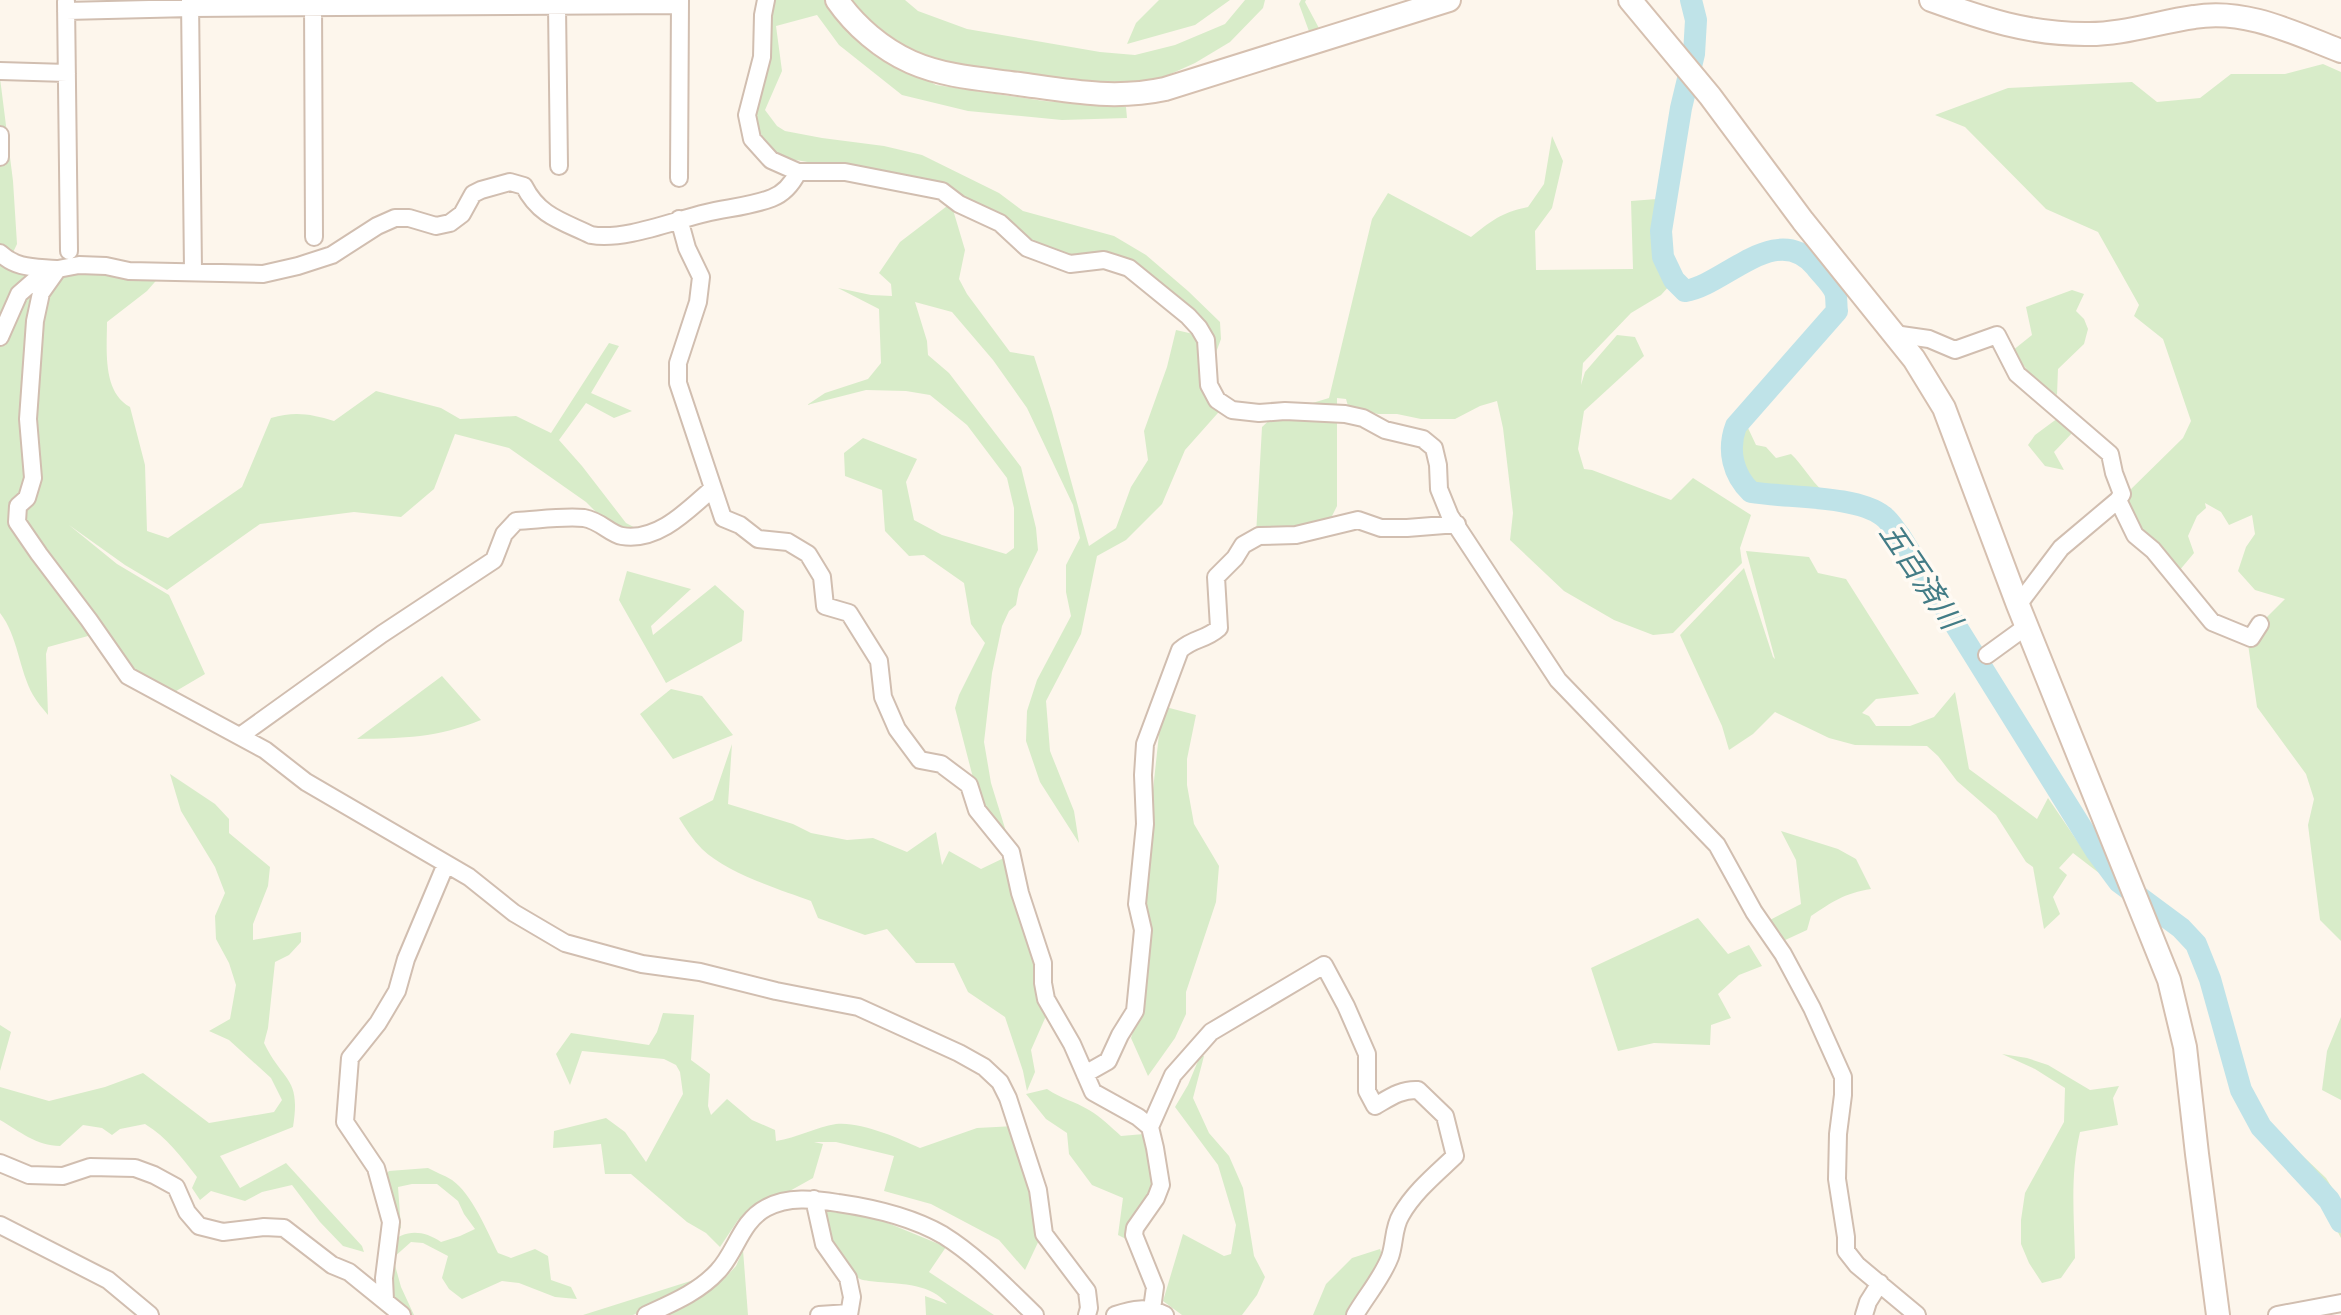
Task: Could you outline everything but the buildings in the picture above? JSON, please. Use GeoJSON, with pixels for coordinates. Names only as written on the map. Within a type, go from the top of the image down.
{"type":"FeatureCollection","features":[{"type":"Feature","properties":{"kind":"street"},"geometry":{"type":"LineString","coordinates":[[766,0],[762,57],[747,115],[752,139],[771,160],[798,172],[845,172],[942,191],[959,204],[1000,223],[1027,248],[1070,264],[1104,260],[1129,268],[1199,328],[1206,340],[1209,385],[1217,400],[1232,410],[1345,414],[1363,418],[1385,430],[1423,439],[1434,448],[1439,489],[1450,516],[1558,680],[1717,845],[1754,912],[1783,954],[1843,1077],[1837,1179],[1846,1251],[1857,1265],[1917,1315]]}},
{"type":"Feature","properties":{"kind":"street"},"geometry":{"type":"LineString","coordinates":[[837,0],[855,22],[891,52],[930,70],[1112,96],[1138,95],[1165,89],[1449,0]]}},
{"type":"Feature","properties":{"kind":"street"},"geometry":{"type":"LineString","coordinates":[[1630,0],[1691,72],[1803,221],[1920,367],[1944,408],[2018,605],[2169,980],[2180,1019],[2218,1315]]}},
{"type":"Feature","properties":{"kind":"street"},"geometry":{"type":"LineString","coordinates":[[1931,0],[2017,28],[2089,35],[2197,16],[2229,16],[2266,22],[2341,51]]}},
{"type":"Feature","properties":{"kind":"street"},"geometry":{"type":"LineString","coordinates":[[69,251],[66,6],[557,6],[680,2],[679,178]]}},
{"type":"Feature","properties":{"kind":"street"},"geometry":{"type":"LineString","coordinates":[[190,4],[193,271]]}},
{"type":"Feature","properties":{"kind":"street"},"geometry":{"type":"LineString","coordinates":[[313,4],[314,237]]}},
{"type":"Feature","properties":{"kind":"street"},"geometry":{"type":"LineString","coordinates":[[557,6],[559,166]]}},
{"type":"Feature","properties":{"kind":"street"},"geometry":{"type":"LineString","coordinates":[[0,71],[67,73]]}},
{"type":"Feature","properties":{"kind":"street"},"geometry":{"type":"LineString","coordinates":[[0,135],[0,157]]}},
{"type":"Feature","properties":{"kind":"street"},"geometry":{"type":"LineString","coordinates":[[0,253],[20,267],[58,269],[79,265],[129,271],[263,274],[332,255],[395,218],[409,218],[436,226],[450,223],[462,214],[473,194],[497,183],[510,182],[524,186],[541,210],[598,236],[632,232],[773,197],[787,189],[798,172]]}},
{"type":"Feature","properties":{"kind":"street"},"geometry":{"type":"LineString","coordinates":[[679,219],[687,248],[701,277],[698,302],[678,363],[678,383],[723,518],[740,525],[758,539],[788,542],[808,554],[822,577],[825,606],[849,613],[879,661],[883,697],[897,729],[920,760],[941,764],[969,785],[977,810],[1011,852],[1020,893],[1043,963],[1046,999],[1072,1044],[1093,1092],[1150,1127],[1161,1185],[1156,1198],[1135,1228],[1134,1235],[1155,1287],[1159,1312],[1133,1310],[1115,1315]]}},
{"type":"Feature","properties":{"kind":"street"},"geometry":{"type":"LineString","coordinates":[[0,337],[19,294],[35,280],[58,269]]}},
{"type":"Feature","properties":{"kind":"street"},"geometry":{"type":"LineString","coordinates":[[58,269],[41,293],[35,321],[28,419],[33,478],[27,498],[18,506],[17,522],[128,676],[265,750],[306,782],[469,877],[514,913],[565,943],[642,964],[700,972],[858,1007],[984,1067],[1000,1082],[1008,1098],[1038,1190],[1044,1234],[1087,1291],[1087,1315]]}},
{"type":"Feature","properties":{"kind":"street"},"geometry":{"type":"LineString","coordinates":[[1894,334],[1929,339],[1955,350],[1997,335],[2017,374],[2110,454],[2122,494],[2061,548],[2018,605]]}},
{"type":"Feature","properties":{"kind":"street"},"geometry":{"type":"LineString","coordinates":[[240,736],[382,634],[494,560],[504,534],[516,521],[582,518],[599,522],[620,536],[642,536],[674,522],[712,489]]}},
{"type":"Feature","properties":{"kind":"street"},"geometry":{"type":"LineString","coordinates":[[2118,500],[2135,535],[2153,550],[2212,622],[2251,638],[2260,624]]}},
{"type":"Feature","properties":{"kind":"street"},"geometry":{"type":"LineString","coordinates":[[1085,1074],[1108,1061],[1135,1011],[1143,930],[1137,904],[1144,838],[1145,744],[1180,650],[1191,640],[1208,638],[1219,628],[1216,577],[1243,545],[1259,536],[1296,535],[1358,520],[1381,528],[1457,524]]}},
{"type":"Feature","properties":{"kind":"street"},"geometry":{"type":"LineString","coordinates":[[1987,655],[2027,626]]}},
{"type":"Feature","properties":{"kind":"street"},"geometry":{"type":"LineString","coordinates":[[385,1300],[384,1278],[391,1222],[376,1168],[345,1122],[350,1058],[378,1023],[397,991],[406,959],[446,864]]}},
{"type":"Feature","properties":{"kind":"street"},"geometry":{"type":"LineString","coordinates":[[1150,1127],[1173,1075],[1211,1032],[1324,965],[1367,1054],[1367,1091],[1375,1106],[1400,1092],[1418,1090],[1445,1116],[1455,1156],[1422,1186],[1400,1215],[1390,1256],[1355,1315]]}},
{"type":"Feature","properties":{"kind":"street"},"geometry":{"type":"LineString","coordinates":[[0,1163],[29,1175],[63,1176],[90,1167],[135,1168],[154,1175],[176,1187],[187,1212],[199,1226],[223,1232],[284,1228],[332,1265],[349,1272],[402,1315]]}},
{"type":"Feature","properties":{"kind":"street"},"geometry":{"type":"LineString","coordinates":[[814,1199],[824,1244],[848,1278],[852,1297],[849,1314],[819,1315]]}},
{"type":"Feature","properties":{"kind":"street"},"geometry":{"type":"LineString","coordinates":[[646,1315],[689,1295],[719,1270],[750,1222],[765,1208],[785,1201],[814,1199],[862,1206],[912,1221],[942,1235],[969,1254],[1035,1315]]}},
{"type":"Feature","properties":{"kind":"street"},"geometry":{"type":"LineString","coordinates":[[0,1225],[108,1280],[150,1315]]}},
{"type":"Feature","properties":{"kind":"street"},"geometry":{"type":"LineString","coordinates":[[1864,1315],[1880,1283]]}},
{"type":"Feature","properties":{"kind":"street"},"geometry":{"type":"LineString","coordinates":[[2277,1315],[2341,1303]]}},
{"type":"Feature","properties":{"kind":"green space"},"geometry":{"type":"Polygon","coordinates":[[[774,0],[828,0],[895,62],[936,85],[1044,101],[1126,107],[1127,118],[1062,120],[968,111],[902,95],[839,45],[817,15],[776,26],[782,71],[765,110],[785,131],[922,155],[999,193],[1023,211],[1114,236],[1146,255],[1220,322],[1221,339],[1211,366],[1194,313],[1136,264],[1111,256],[1052,253],[942,185],[796,160],[781,161],[754,125],[774,0]]]}},
{"type":"Feature","properties":{"kind":"green space"},"geometry":{"type":"Polygon","coordinates":[[[847,0],[905,0],[918,11],[967,29],[1135,55],[1175,45],[1225,24],[1245,0],[1265,0],[1263,8],[1230,42],[1195,63],[1155,81],[1124,84],[1083,83],[954,67],[891,43],[847,0]]]}},
{"type":"Feature","properties":{"kind":"green space"},"geometry":{"type":"Polygon","coordinates":[[[1159,0],[1230,0],[1195,25],[1127,44],[1136,23],[1159,0]]]}},
{"type":"Feature","properties":{"kind":"green space"},"geometry":{"type":"Polygon","coordinates":[[[1301,0],[1306,0],[1321,32],[1310,34],[1299,4],[1301,0]]]}},
{"type":"Feature","properties":{"kind":"green space"},"geometry":{"type":"Polygon","coordinates":[[[2323,64],[2341,72],[2341,941],[2320,920],[2308,825],[2314,799],[2306,774],[2257,707],[2247,637],[2285,599],[2255,590],[2238,571],[2246,547],[2255,534],[2252,515],[2229,525],[2221,512],[2205,503],[2206,508],[2197,516],[2188,536],[2194,553],[2179,571],[2135,535],[2124,499],[2183,438],[2191,421],[2163,339],[2134,316],[2139,305],[2098,232],[2046,209],[1965,127],[1935,115],[2008,88],[2132,82],[2157,102],[2200,98],[2231,74],[2285,74],[2323,64]]]}},
{"type":"Feature","properties":{"kind":"green space"},"geometry":{"type":"Polygon","coordinates":[[[0,78],[13,181],[17,244],[9,261],[93,266],[161,275],[147,291],[107,322],[110,381],[121,400],[130,407],[145,465],[147,531],[168,538],[242,487],[271,418],[303,414],[334,421],[376,391],[441,408],[460,419],[516,416],[551,433],[609,343],[619,346],[591,393],[632,411],[614,418],[586,403],[559,440],[626,523],[647,534],[620,536],[586,502],[509,448],[455,434],[434,489],[401,517],[354,512],[260,524],[167,590],[69,525],[117,564],[169,595],[205,674],[166,697],[131,678],[71,588],[20,526],[21,542],[89,620],[88,636],[48,647],[48,715],[28,685],[11,632],[0,613],[0,78]]]}},
{"type":"Feature","properties":{"kind":"green space"},"geometry":{"type":"Polygon","coordinates":[[[1552,136],[1563,161],[1552,208],[1535,231],[1536,270],[1633,269],[1631,201],[1657,199],[1656,248],[1671,284],[1661,295],[1631,313],[1583,363],[1581,385],[1585,372],[1617,335],[1635,337],[1644,356],[1584,411],[1578,449],[1584,469],[1671,500],[1693,478],[1751,515],[1740,548],[1742,563],[1673,633],[1653,635],[1614,620],[1564,591],[1510,540],[1513,513],[1497,401],[1455,419],[1421,419],[1378,414],[1348,406],[1346,399],[1337,398],[1337,506],[1328,524],[1256,535],[1262,427],[1276,414],[1329,398],[1372,219],[1388,193],[1471,237],[1497,218],[1528,207],[1544,184],[1552,136]]]}},
{"type":"Feature","properties":{"kind":"green space"},"geometry":{"type":"Polygon","coordinates":[[[951,203],[965,250],[959,279],[1010,352],[1034,356],[1089,546],[1116,528],[1131,487],[1148,460],[1144,431],[1167,367],[1176,330],[1202,336],[1207,385],[1225,405],[1185,450],[1162,504],[1126,540],[1097,556],[1081,634],[1046,701],[1050,751],[1074,811],[1079,843],[1040,782],[1026,741],[1027,711],[1037,680],[1071,616],[1066,592],[1066,565],[1080,538],[1073,505],[1027,408],[993,360],[952,312],[915,302],[928,355],[949,373],[1021,467],[1036,528],[1038,550],[1019,589],[1016,605],[1009,611],[1002,626],[992,673],[984,742],[991,783],[1008,838],[979,801],[955,708],[985,643],[971,624],[964,583],[924,555],[909,556],[885,531],[882,490],[845,476],[844,453],[863,438],[917,459],[906,482],[914,520],[942,535],[1006,554],[1014,548],[1014,508],[1007,478],[967,425],[930,395],[866,390],[807,405],[825,393],[868,379],[881,363],[879,309],[838,288],[892,296],[891,284],[879,273],[900,242],[951,203]]]}},
{"type":"Feature","properties":{"kind":"green space"},"geometry":{"type":"Polygon","coordinates":[[[2072,290],[2084,294],[2076,311],[2088,329],[2084,344],[2058,369],[2057,395],[2036,381],[2012,351],[2032,335],[2026,307],[2072,290]]]}},
{"type":"Feature","properties":{"kind":"green space"},"geometry":{"type":"Polygon","coordinates":[[[2058,418],[2074,431],[2054,452],[2064,470],[2045,466],[2028,445],[2035,435],[2058,418]]]}},
{"type":"Feature","properties":{"kind":"green space"},"geometry":{"type":"Polygon","coordinates":[[[1748,428],[1756,445],[1766,447],[1776,458],[1791,454],[1823,491],[1808,495],[1785,494],[1763,490],[1749,483],[1741,466],[1739,445],[1739,433],[1748,428]]]}},
{"type":"Feature","properties":{"kind":"green space"},"geometry":{"type":"Polygon","coordinates":[[[1746,551],[1809,557],[1818,573],[1846,579],[1919,694],[1876,699],[1862,713],[1869,716],[1876,726],[1910,726],[1934,717],[1955,692],[1969,769],[2037,819],[2048,798],[2099,873],[2073,853],[2059,868],[2067,875],[2053,897],[2060,914],[2044,929],[2033,867],[2026,862],[1996,815],[1957,781],[1927,746],[1855,745],[1829,738],[1775,712],[1753,734],[1729,750],[1722,726],[1680,635],[1744,568],[1775,659],[1746,551]]]}},
{"type":"Feature","properties":{"kind":"green space"},"geometry":{"type":"Polygon","coordinates":[[[627,571],[691,589],[651,626],[653,635],[715,585],[744,611],[742,641],[666,683],[619,600],[627,571]]]}},
{"type":"Feature","properties":{"kind":"green space"},"geometry":{"type":"Polygon","coordinates":[[[442,676],[481,720],[435,734],[357,739],[442,676]]]}},
{"type":"Feature","properties":{"kind":"green space"},"geometry":{"type":"Polygon","coordinates":[[[671,689],[702,696],[733,735],[673,759],[640,714],[671,689]]]}},
{"type":"Feature","properties":{"kind":"green space"},"geometry":{"type":"Polygon","coordinates":[[[1162,706],[1196,715],[1187,759],[1187,785],[1194,824],[1219,866],[1216,902],[1186,992],[1186,1014],[1175,1038],[1148,1076],[1131,1038],[1141,1007],[1141,902],[1162,706]]]}},
{"type":"Feature","properties":{"kind":"green space"},"geometry":{"type":"Polygon","coordinates":[[[732,744],[728,804],[793,824],[811,833],[847,840],[873,838],[907,852],[936,832],[942,865],[949,851],[981,869],[1008,856],[1033,932],[1038,986],[1046,1016],[1031,1050],[1035,1072],[1027,1091],[1005,1017],[968,992],[954,963],[916,963],[887,929],[865,935],[818,918],[811,901],[725,866],[696,842],[679,818],[713,800],[732,744]]]}},
{"type":"Feature","properties":{"kind":"green space"},"geometry":{"type":"Polygon","coordinates":[[[170,774],[215,804],[229,819],[229,833],[270,867],[268,886],[253,924],[253,940],[301,932],[301,942],[289,955],[275,962],[264,1043],[293,1089],[293,1127],[220,1156],[240,1188],[286,1163],[362,1246],[364,1252],[343,1246],[292,1185],[262,1192],[245,1201],[211,1191],[200,1200],[192,1188],[197,1177],[167,1141],[145,1124],[120,1129],[112,1135],[102,1128],[83,1125],[60,1146],[36,1141],[0,1120],[0,1087],[49,1101],[105,1087],[143,1073],[209,1123],[274,1112],[282,1100],[271,1078],[229,1040],[209,1031],[230,1019],[236,985],[216,939],[215,916],[225,893],[215,867],[181,811],[170,774]]]}},
{"type":"Feature","properties":{"kind":"green space"},"geometry":{"type":"Polygon","coordinates":[[[1781,831],[1838,849],[1856,859],[1871,889],[1832,902],[1811,916],[1807,930],[1781,942],[1768,921],[1801,904],[1796,860],[1781,831]]]}},
{"type":"Feature","properties":{"kind":"green space"},"geometry":{"type":"Polygon","coordinates":[[[2146,896],[2190,930],[2215,967],[2249,1091],[2269,1124],[2326,1178],[2341,1202],[2341,1238],[2318,1195],[2278,1156],[2242,1107],[2196,952],[2155,914],[2146,896]]]}},
{"type":"Feature","properties":{"kind":"green space"},"geometry":{"type":"Polygon","coordinates":[[[1698,918],[1728,954],[1749,945],[1762,966],[1739,975],[1718,994],[1731,1018],[1711,1025],[1710,1045],[1654,1043],[1618,1051],[1591,968],[1698,918]]]}},
{"type":"Feature","properties":{"kind":"green space"},"geometry":{"type":"Polygon","coordinates":[[[663,1013],[694,1015],[691,1060],[710,1074],[708,1106],[711,1115],[727,1099],[752,1120],[775,1130],[776,1141],[829,1125],[845,1124],[879,1131],[920,1148],[977,1128],[1015,1126],[1041,1236],[1025,1270],[999,1240],[931,1204],[884,1191],[894,1156],[836,1142],[814,1142],[823,1144],[813,1178],[738,1220],[720,1247],[631,1174],[605,1174],[601,1144],[553,1148],[554,1131],[606,1118],[625,1132],[646,1162],[683,1094],[676,1065],[664,1059],[582,1051],[570,1085],[556,1054],[571,1033],[649,1045],[663,1013]]]}},
{"type":"Feature","properties":{"kind":"green space"},"geometry":{"type":"Polygon","coordinates":[[[2341,1017],[2341,1100],[2322,1090],[2327,1051],[2341,1017]]]}},
{"type":"Feature","properties":{"kind":"green space"},"geometry":{"type":"Polygon","coordinates":[[[0,1025],[11,1032],[0,1071],[0,1025]]]}},
{"type":"Feature","properties":{"kind":"green space"},"geometry":{"type":"Polygon","coordinates":[[[2002,1054],[2048,1065],[2090,1090],[2119,1086],[2113,1098],[2118,1125],[2080,1132],[2074,1179],[2075,1258],[2061,1278],[2042,1283],[2021,1244],[2021,1220],[2025,1193],[2064,1122],[2065,1088],[2035,1069],[2002,1054]]]}},
{"type":"Feature","properties":{"kind":"green space"},"geometry":{"type":"Polygon","coordinates":[[[1200,1056],[1204,1056],[1193,1098],[1209,1133],[1229,1156],[1243,1188],[1254,1256],[1265,1277],[1257,1295],[1242,1315],[1182,1315],[1163,1301],[1183,1234],[1224,1256],[1231,1254],[1236,1225],[1218,1165],[1175,1107],[1200,1056]]]}},
{"type":"Feature","properties":{"kind":"green space"},"geometry":{"type":"Polygon","coordinates":[[[1047,1089],[1084,1107],[1121,1136],[1144,1134],[1153,1179],[1152,1195],[1129,1221],[1126,1239],[1118,1235],[1123,1198],[1092,1185],[1069,1154],[1067,1133],[1046,1119],[1026,1094],[1047,1089]]]}},
{"type":"Feature","properties":{"kind":"green space"},"geometry":{"type":"Polygon","coordinates":[[[428,1168],[452,1180],[466,1194],[498,1253],[511,1258],[535,1249],[548,1256],[551,1280],[571,1287],[577,1299],[555,1297],[519,1283],[502,1281],[462,1299],[449,1289],[442,1278],[448,1256],[423,1243],[411,1242],[393,1258],[401,1287],[414,1315],[409,1315],[389,1292],[389,1244],[401,1236],[414,1233],[428,1235],[441,1242],[475,1229],[458,1201],[437,1184],[412,1184],[398,1187],[401,1228],[394,1232],[384,1176],[389,1171],[428,1168]]]}},
{"type":"Feature","properties":{"kind":"green space"},"geometry":{"type":"Polygon","coordinates":[[[815,1205],[883,1221],[946,1247],[929,1272],[994,1315],[926,1315],[925,1296],[947,1304],[941,1297],[925,1289],[860,1279],[839,1256],[815,1205]]]}},
{"type":"Feature","properties":{"kind":"green space"},"geometry":{"type":"Polygon","coordinates":[[[1380,1249],[1383,1257],[1350,1315],[1313,1315],[1326,1284],[1352,1258],[1380,1249]]]}},
{"type":"Feature","properties":{"kind":"green space"},"geometry":{"type":"Polygon","coordinates":[[[743,1250],[748,1315],[658,1315],[724,1279],[736,1266],[743,1250]]]}},
{"type":"Feature","properties":{"kind":"green space"},"geometry":{"type":"Polygon","coordinates":[[[700,1278],[682,1293],[633,1315],[583,1315],[700,1278]]]}},
{"type":"Feature","properties":{"kind":"waterway","name":"五百済川"},"geometry":{"type":"LineString","coordinates":[[1691,0],[1696,20],[1694,54],[1681,108],[1661,231],[1663,257],[1674,280],[1685,291],[1768,252],[1785,250],[1801,254],[1816,267],[1836,296],[1837,311],[1736,426],[1732,453],[1740,478],[1751,492],[1856,504],[1871,509],[1890,523],[2096,851],[2119,882],[2181,928],[2196,944],[2210,979],[2241,1090],[2261,1127],[2329,1200],[2341,1222]]}}]}
